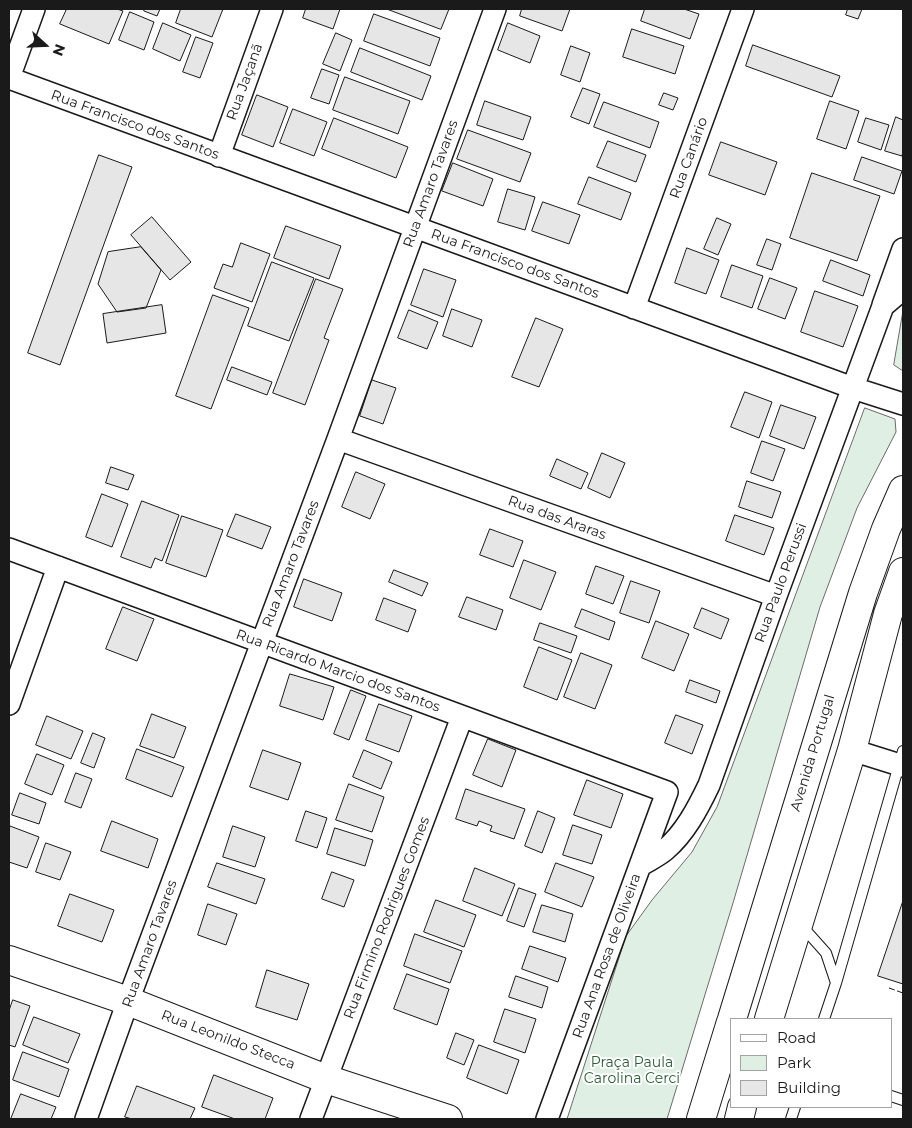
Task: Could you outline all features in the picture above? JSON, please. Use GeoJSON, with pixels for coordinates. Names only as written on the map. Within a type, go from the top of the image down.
{"type":"FeatureCollection","features":[{"type":"Feature","properties":{"kind":"main road","name":"Avenida Portugal"},"geometry":{"type":"LineString","coordinates":[[732,1018],[863,593],[886,529],[903,490]]}},
{"type":"Feature","properties":{"kind":"main road"},"geometry":{"type":"LineString","coordinates":[[769,1018],[852,750],[888,614],[902,577]]}},
{"type":"Feature","properties":{"kind":"main road","name":"Rua Leonildo Stecca"},"geometry":{"type":"LineString","coordinates":[[9,960],[128,1001],[326,1078],[448,1119]]}},
{"type":"Feature","properties":{"kind":"main road","name":"Avenida Portugal"},"geometry":{"type":"LineString","coordinates":[[701,1119],[730,1023]]}},
{"type":"Feature","properties":{"kind":"street"},"geometry":{"type":"LineString","coordinates":[[9,78],[34,9]]}},
{"type":"Feature","properties":{"kind":"street","name":"Rua Jaçanã"},"geometry":{"type":"LineString","coordinates":[[218,156],[272,9]]}},
{"type":"Feature","properties":{"kind":"street","name":"Rua Amaro Tavares"},"geometry":{"type":"LineString","coordinates":[[86,1119],[128,1001],[338,439],[494,9]]}},
{"type":"Feature","properties":{"kind":"street","name":"Rua Canário"},"geometry":{"type":"LineString","coordinates":[[634,308],[743,9]]}},
{"type":"Feature","properties":{"kind":"street","name":"Rua Francisco dos Santos"},"geometry":{"type":"LineString","coordinates":[[9,78],[852,388],[903,404]]}},
{"type":"Feature","properties":{"kind":"street","name":"Rua Paulo Perussi"},"geometry":{"type":"LineString","coordinates":[[641,865],[664,852],[683,831],[699,807],[710,785],[776,596],[903,249]]}},
{"type":"Feature","properties":{"kind":"street"},"geometry":{"type":"LineString","coordinates":[[883,306],[903,290]]}},
{"type":"Feature","properties":{"kind":"street","name":"Rua das Araras"},"geometry":{"type":"LineString","coordinates":[[338,439],[776,596]]}},
{"type":"Feature","properties":{"kind":"street","name":"Rua Ricardo Marcio dos Santos"},"geometry":{"type":"LineString","coordinates":[[9,549],[667,792]]}},
{"type":"Feature","properties":{"kind":"street"},"geometry":{"type":"LineString","coordinates":[[9,704],[58,567]]}},
{"type":"Feature","properties":{"kind":"street","name":"Rua Firmino Rodrigues Gomes"},"geometry":{"type":"LineString","coordinates":[[311,1119],[462,717]]}},
{"type":"Feature","properties":{"kind":"street"},"geometry":{"type":"LineString","coordinates":[[852,750],[902,760]]}},
{"type":"Feature","properties":{"kind":"street","name":"Rua Ana Rosa de Oliveira"},"geometry":{"type":"LineString","coordinates":[[547,1119],[667,792]]}},
{"type":"Feature","properties":{"kind":"lane"},"geometry":{"type":"LineString","coordinates":[[824,1018],[902,760]]}},
{"type":"Feature","properties":{"kind":"lane"},"geometry":{"type":"LineString","coordinates":[[799,923],[826,953],[836,983]]}},
{"type":"Feature","properties":{"kind":"green space"},"geometry":{"type":"Polygon","coordinates":[[[903,311],[903,371],[894,365],[903,311]]]}},
{"type":"Feature","properties":{"kind":"green space","name":"Praça Paula Carolina Cerci"},"geometry":{"type":"Polygon","coordinates":[[[865,408],[895,419],[896,432],[857,508],[820,607],[667,1119],[567,1119],[626,936],[652,900],[692,852],[717,807],[865,408]]]}},
{"type":"Feature","properties":{"kind":"building"},"geometry":{"type":"Polygon","coordinates":[[[67,9],[117,9],[123,11],[109,44],[60,24],[67,9]]]}},
{"type":"Feature","properties":{"kind":"building"},"geometry":{"type":"Polygon","coordinates":[[[145,9],[160,9],[157,16],[144,11],[145,9]]]}},
{"type":"Feature","properties":{"kind":"building"},"geometry":{"type":"Polygon","coordinates":[[[181,9],[223,9],[212,37],[176,23],[181,9]]]}},
{"type":"Feature","properties":{"kind":"building"},"geometry":{"type":"Polygon","coordinates":[[[306,9],[340,9],[333,29],[303,18],[306,9]]]}},
{"type":"Feature","properties":{"kind":"building"},"geometry":{"type":"Polygon","coordinates":[[[387,9],[449,9],[441,29],[387,9]]]}},
{"type":"Feature","properties":{"kind":"building"},"geometry":{"type":"Polygon","coordinates":[[[522,9],[570,9],[562,31],[520,16],[522,9]]]}},
{"type":"Feature","properties":{"kind":"building"},"geometry":{"type":"Polygon","coordinates":[[[645,9],[684,9],[699,14],[690,39],[641,21],[645,9]]]}},
{"type":"Feature","properties":{"kind":"building"},"geometry":{"type":"Polygon","coordinates":[[[848,9],[862,9],[858,19],[846,15],[848,9]]]}},
{"type":"Feature","properties":{"kind":"building"},"geometry":{"type":"Polygon","coordinates":[[[130,12],[154,22],[144,50],[119,40],[130,12]]]}},
{"type":"Feature","properties":{"kind":"building"},"geometry":{"type":"Polygon","coordinates":[[[374,14],[440,38],[430,66],[364,41],[374,14]]]}},
{"type":"Feature","properties":{"kind":"building"},"geometry":{"type":"Polygon","coordinates":[[[163,23],[191,35],[180,61],[153,49],[163,23]]]}},
{"type":"Feature","properties":{"kind":"building"},"geometry":{"type":"Polygon","coordinates":[[[508,23],[540,36],[530,63],[498,50],[508,23]]]}},
{"type":"Feature","properties":{"kind":"building"},"geometry":{"type":"Polygon","coordinates":[[[632,29],[684,46],[675,74],[623,57],[632,29]]]}},
{"type":"Feature","properties":{"kind":"building"},"geometry":{"type":"Polygon","coordinates":[[[336,33],[352,40],[340,71],[323,64],[336,33]]]}},
{"type":"Feature","properties":{"kind":"building"},"geometry":{"type":"Polygon","coordinates":[[[196,37],[213,43],[200,78],[183,72],[196,37]]]}},
{"type":"Feature","properties":{"kind":"building"},"geometry":{"type":"Polygon","coordinates":[[[753,45],[840,76],[832,97],[746,66],[753,45]]]}},
{"type":"Feature","properties":{"kind":"building"},"geometry":{"type":"Polygon","coordinates":[[[571,46],[590,53],[580,82],[561,75],[571,46]]]}},
{"type":"Feature","properties":{"kind":"building"},"geometry":{"type":"Polygon","coordinates":[[[360,48],[431,76],[422,100],[351,72],[360,48]]]}},
{"type":"Feature","properties":{"kind":"building"},"geometry":{"type":"Polygon","coordinates":[[[322,69],[339,75],[329,104],[311,98],[322,69]]]}},
{"type":"Feature","properties":{"kind":"building"},"geometry":{"type":"Polygon","coordinates":[[[345,77],[410,101],[398,134],[333,110],[345,77]]]}},
{"type":"Feature","properties":{"kind":"building"},"geometry":{"type":"Polygon","coordinates":[[[583,88],[600,94],[589,124],[571,117],[583,88]]]}},
{"type":"Feature","properties":{"kind":"building"},"geometry":{"type":"Polygon","coordinates":[[[664,93],[678,98],[673,110],[659,105],[664,93]]]}},
{"type":"Feature","properties":{"kind":"building"},"geometry":{"type":"Polygon","coordinates":[[[257,95],[288,107],[273,147],[242,135],[257,95]]]}},
{"type":"Feature","properties":{"kind":"building"},"geometry":{"type":"Polygon","coordinates":[[[485,101],[531,117],[523,140],[477,125],[485,101]]]}},
{"type":"Feature","properties":{"kind":"building"},"geometry":{"type":"Polygon","coordinates":[[[830,101],[859,111],[846,149],[817,139],[830,101]]]}},
{"type":"Feature","properties":{"kind":"building"},"geometry":{"type":"Polygon","coordinates":[[[604,102],[659,122],[650,148],[594,127],[604,102]]]}},
{"type":"Feature","properties":{"kind":"building"},"geometry":{"type":"Polygon","coordinates":[[[293,109],[327,122],[314,156],[280,143],[293,109]]]}},
{"type":"Feature","properties":{"kind":"building"},"geometry":{"type":"Polygon","coordinates":[[[896,117],[903,120],[902,156],[885,151],[896,117]]]}},
{"type":"Feature","properties":{"kind":"building"},"geometry":{"type":"Polygon","coordinates":[[[334,118],[408,147],[396,178],[322,149],[334,118]]]}},
{"type":"Feature","properties":{"kind":"building"},"geometry":{"type":"Polygon","coordinates":[[[866,118],[889,125],[881,150],[858,142],[866,118]]]}},
{"type":"Feature","properties":{"kind":"building"},"geometry":{"type":"Polygon","coordinates":[[[468,130],[531,153],[520,182],[457,159],[468,130]]]}},
{"type":"Feature","properties":{"kind":"building"},"geometry":{"type":"Polygon","coordinates":[[[608,141],[646,155],[636,182],[597,167],[608,141]]]}},
{"type":"Feature","properties":{"kind":"building"},"geometry":{"type":"Polygon","coordinates":[[[721,142],[777,162],[765,195],[709,175],[721,142]]]}},
{"type":"Feature","properties":{"kind":"building"},"geometry":{"type":"Polygon","coordinates":[[[99,155],[132,167],[60,365],[28,353],[99,155]]]}},
{"type":"Feature","properties":{"kind":"building"},"geometry":{"type":"Polygon","coordinates":[[[862,157],[902,171],[894,194],[854,180],[862,157]]]}},
{"type":"Feature","properties":{"kind":"building"},"geometry":{"type":"Polygon","coordinates":[[[453,163],[493,179],[483,206],[442,191],[453,163]]]}},
{"type":"Feature","properties":{"kind":"building"},"geometry":{"type":"Polygon","coordinates":[[[812,173],[880,196],[857,261],[790,238],[812,173]]]}},
{"type":"Feature","properties":{"kind":"building"},"geometry":{"type":"Polygon","coordinates":[[[589,177],[631,193],[621,220],[578,204],[589,177]]]}},
{"type":"Feature","properties":{"kind":"building"},"geometry":{"type":"Polygon","coordinates":[[[508,189],[535,197],[525,230],[498,222],[508,189]]]}},
{"type":"Feature","properties":{"kind":"building"},"geometry":{"type":"Polygon","coordinates":[[[543,202],[580,215],[569,244],[532,231],[543,202]]]}},
{"type":"Feature","properties":{"kind":"building"},"geometry":{"type":"Polygon","coordinates":[[[152,217],[191,262],[170,280],[131,235],[152,217]]]}},
{"type":"Feature","properties":{"kind":"building"},"geometry":{"type":"Polygon","coordinates":[[[717,218],[731,224],[718,255],[704,249],[717,218]]]}},
{"type":"Feature","properties":{"kind":"building"},"geometry":{"type":"Polygon","coordinates":[[[286,226],[341,246],[329,279],[274,258],[286,226]]]}},
{"type":"Feature","properties":{"kind":"building"},"geometry":{"type":"Polygon","coordinates":[[[767,239],[781,244],[772,270],[757,265],[767,239]]]}},
{"type":"Feature","properties":{"kind":"building"},"geometry":{"type":"Polygon","coordinates":[[[241,243],[270,254],[252,302],[214,288],[223,264],[232,267],[241,243]]]}},
{"type":"Feature","properties":{"kind":"building"},"geometry":{"type":"Polygon","coordinates":[[[141,247],[161,270],[146,308],[117,312],[98,284],[108,252],[141,247]]]}},
{"type":"Feature","properties":{"kind":"building"},"geometry":{"type":"Polygon","coordinates":[[[687,248],[719,260],[706,294],[675,283],[687,248]]]}},
{"type":"Feature","properties":{"kind":"building"},"geometry":{"type":"Polygon","coordinates":[[[831,260],[870,275],[863,296],[823,281],[831,260]]]}},
{"type":"Feature","properties":{"kind":"building"},"geometry":{"type":"Polygon","coordinates":[[[272,262],[314,278],[289,341],[248,326],[272,262]]]}},
{"type":"Feature","properties":{"kind":"building"},"geometry":{"type":"Polygon","coordinates":[[[732,265],[763,276],[752,308],[721,297],[732,265]]]}},
{"type":"Feature","properties":{"kind":"building"},"geometry":{"type":"Polygon","coordinates":[[[424,269],[456,280],[443,317],[411,305],[424,269]]]}},
{"type":"Feature","properties":{"kind":"building"},"geometry":{"type":"Polygon","coordinates":[[[770,278],[797,288],[785,319],[758,309],[770,278]]]}},
{"type":"Feature","properties":{"kind":"building"},"geometry":{"type":"Polygon","coordinates":[[[316,279],[343,289],[324,338],[329,340],[305,405],[273,393],[316,279]]]}},
{"type":"Feature","properties":{"kind":"building"},"geometry":{"type":"Polygon","coordinates":[[[815,291],[858,306],[843,347],[801,332],[815,291]]]}},
{"type":"Feature","properties":{"kind":"building"},"geometry":{"type":"Polygon","coordinates":[[[213,295],[249,308],[211,409],[176,396],[213,295]]]}},
{"type":"Feature","properties":{"kind":"building"},"geometry":{"type":"Polygon","coordinates":[[[162,305],[166,333],[107,343],[103,314],[162,305]]]}},
{"type":"Feature","properties":{"kind":"building"},"geometry":{"type":"Polygon","coordinates":[[[452,309],[482,320],[472,347],[443,336],[452,309]]]}},
{"type":"Feature","properties":{"kind":"building"},"geometry":{"type":"Polygon","coordinates":[[[409,310],[438,322],[427,349],[398,338],[409,310]]]}},
{"type":"Feature","properties":{"kind":"building"},"geometry":{"type":"Polygon","coordinates":[[[536,318],[563,329],[539,387],[512,377],[536,318]]]}},
{"type":"Feature","properties":{"kind":"building"},"geometry":{"type":"Polygon","coordinates":[[[232,367],[272,382],[267,395],[227,380],[232,367]]]}},
{"type":"Feature","properties":{"kind":"building"},"geometry":{"type":"Polygon","coordinates":[[[372,380],[396,388],[383,424],[360,416],[372,380]]]}},
{"type":"Feature","properties":{"kind":"building"},"geometry":{"type":"Polygon","coordinates":[[[745,392],[772,402],[759,438],[731,427],[745,392]]]}},
{"type":"Feature","properties":{"kind":"building"},"geometry":{"type":"Polygon","coordinates":[[[781,405],[816,417],[804,449],[770,436],[781,405]]]}},
{"type":"Feature","properties":{"kind":"building"},"geometry":{"type":"Polygon","coordinates":[[[762,441],[785,449],[773,481],[751,473],[762,441]]]}},
{"type":"Feature","properties":{"kind":"building"},"geometry":{"type":"Polygon","coordinates":[[[602,453],[625,463],[610,498],[588,488],[602,453]]]}},
{"type":"Feature","properties":{"kind":"building"},"geometry":{"type":"Polygon","coordinates":[[[557,459],[588,473],[581,489],[550,476],[557,459]]]}},
{"type":"Feature","properties":{"kind":"building"},"geometry":{"type":"Polygon","coordinates":[[[111,467],[134,475],[128,490],[106,483],[111,467]]]}},
{"type":"Feature","properties":{"kind":"building"},"geometry":{"type":"Polygon","coordinates":[[[356,472],[385,484],[370,519],[342,507],[356,472]]]}},
{"type":"Feature","properties":{"kind":"building"},"geometry":{"type":"Polygon","coordinates":[[[747,481],[781,492],[772,518],[739,507],[747,481]]]}},
{"type":"Feature","properties":{"kind":"building"},"geometry":{"type":"Polygon","coordinates":[[[102,494],[128,504],[112,547],[86,537],[102,494]]]}},
{"type":"Feature","properties":{"kind":"building"},"geometry":{"type":"Polygon","coordinates":[[[142,501],[179,515],[162,561],[155,558],[151,568],[121,557],[142,501]]]}},
{"type":"Feature","properties":{"kind":"building"},"geometry":{"type":"Polygon","coordinates":[[[236,514],[271,527],[262,549],[227,536],[236,514]]]}},
{"type":"Feature","properties":{"kind":"building"},"geometry":{"type":"Polygon","coordinates":[[[735,515],[774,528],[764,555],[726,541],[735,515]]]}},
{"type":"Feature","properties":{"kind":"building"},"geometry":{"type":"Polygon","coordinates":[[[182,516],[223,530],[206,577],[166,563],[182,516]]]}},
{"type":"Feature","properties":{"kind":"building"},"geometry":{"type":"Polygon","coordinates":[[[490,529],[523,541],[513,567],[480,555],[490,529]]]}},
{"type":"Feature","properties":{"kind":"building"},"geometry":{"type":"Polygon","coordinates":[[[524,560],[556,572],[541,610],[510,598],[524,560]]]}},
{"type":"Feature","properties":{"kind":"building"},"geometry":{"type":"Polygon","coordinates":[[[596,566],[624,576],[613,604],[586,594],[596,566]]]}},
{"type":"Feature","properties":{"kind":"building"},"geometry":{"type":"Polygon","coordinates":[[[394,570],[428,583],[422,596],[389,582],[394,570]]]}},
{"type":"Feature","properties":{"kind":"building"},"geometry":{"type":"Polygon","coordinates":[[[304,579],[342,593],[332,621],[294,607],[304,579]]]}},
{"type":"Feature","properties":{"kind":"building"},"geometry":{"type":"Polygon","coordinates":[[[631,581],[660,591],[649,623],[620,613],[631,581]]]}},
{"type":"Feature","properties":{"kind":"building"},"geometry":{"type":"Polygon","coordinates":[[[467,597],[503,610],[496,630],[459,617],[467,597]]]}},
{"type":"Feature","properties":{"kind":"building"},"geometry":{"type":"Polygon","coordinates":[[[384,598],[416,610],[408,632],[376,620],[384,598]]]}},
{"type":"Feature","properties":{"kind":"building"},"geometry":{"type":"Polygon","coordinates":[[[123,607],[154,619],[137,661],[106,649],[123,607]]]}},
{"type":"Feature","properties":{"kind":"building"},"geometry":{"type":"Polygon","coordinates":[[[702,608],[729,619],[721,639],[694,628],[702,608]]]}},
{"type":"Feature","properties":{"kind":"building"},"geometry":{"type":"Polygon","coordinates":[[[582,609],[615,622],[609,640],[575,627],[582,609]]]}},
{"type":"Feature","properties":{"kind":"building"},"geometry":{"type":"Polygon","coordinates":[[[656,621],[689,634],[674,671],[642,658],[656,621]]]}},
{"type":"Feature","properties":{"kind":"building"},"geometry":{"type":"Polygon","coordinates":[[[540,623],[577,636],[571,653],[534,640],[540,623]]]}},
{"type":"Feature","properties":{"kind":"building"},"geometry":{"type":"Polygon","coordinates":[[[539,647],[572,660],[557,700],[524,687],[539,647]]]}},
{"type":"Feature","properties":{"kind":"building"},"geometry":{"type":"Polygon","coordinates":[[[581,653],[612,665],[595,709],[564,697],[581,653]]]}},
{"type":"Feature","properties":{"kind":"building"},"geometry":{"type":"Polygon","coordinates":[[[290,674],[334,687],[323,720],[280,706],[290,674]]]}},
{"type":"Feature","properties":{"kind":"building"},"geometry":{"type":"Polygon","coordinates":[[[690,680],[720,691],[716,703],[686,692],[690,680]]]}},
{"type":"Feature","properties":{"kind":"building"},"geometry":{"type":"Polygon","coordinates":[[[351,690],[366,696],[349,740],[334,734],[351,690]]]}},
{"type":"Feature","properties":{"kind":"building"},"geometry":{"type":"Polygon","coordinates":[[[379,704],[412,716],[399,752],[366,740],[379,704]]]}},
{"type":"Feature","properties":{"kind":"building"},"geometry":{"type":"Polygon","coordinates":[[[152,714],[186,727],[174,758],[140,746],[152,714]]]}},
{"type":"Feature","properties":{"kind":"building"},"geometry":{"type":"Polygon","coordinates":[[[676,715],[703,725],[692,754],[665,743],[676,715]]]}},
{"type":"Feature","properties":{"kind":"building"},"geometry":{"type":"Polygon","coordinates":[[[47,716],[83,731],[71,759],[36,745],[47,716]]]}},
{"type":"Feature","properties":{"kind":"building"},"geometry":{"type":"Polygon","coordinates":[[[93,733],[105,738],[94,768],[81,763],[93,733]]]}},
{"type":"Feature","properties":{"kind":"building"},"geometry":{"type":"Polygon","coordinates":[[[488,739],[516,750],[502,787],[473,775],[488,739]]]}},
{"type":"Feature","properties":{"kind":"building"},"geometry":{"type":"Polygon","coordinates":[[[137,749],[184,767],[172,797],[126,779],[137,749]]]}},
{"type":"Feature","properties":{"kind":"building"},"geometry":{"type":"Polygon","coordinates":[[[263,750],[301,763],[288,800],[250,787],[263,750]]]}},
{"type":"Feature","properties":{"kind":"building"},"geometry":{"type":"Polygon","coordinates":[[[364,750],[392,762],[381,789],[353,777],[364,750]]]}},
{"type":"Feature","properties":{"kind":"building"},"geometry":{"type":"Polygon","coordinates":[[[37,754],[64,765],[52,795],[25,784],[37,754]]]}},
{"type":"Feature","properties":{"kind":"building"},"geometry":{"type":"Polygon","coordinates":[[[76,773],[92,779],[81,808],[65,802],[76,773]]]}},
{"type":"Feature","properties":{"kind":"building"},"geometry":{"type":"Polygon","coordinates":[[[587,780],[623,794],[611,828],[574,815],[587,780]]]}},
{"type":"Feature","properties":{"kind":"building"},"geometry":{"type":"Polygon","coordinates":[[[349,784],[384,797],[372,832],[336,820],[349,784]]]}},
{"type":"Feature","properties":{"kind":"building"},"geometry":{"type":"Polygon","coordinates":[[[466,789],[525,809],[514,839],[490,831],[492,826],[479,821],[477,826],[456,819],[466,789]]]}},
{"type":"Feature","properties":{"kind":"building"},"geometry":{"type":"Polygon","coordinates":[[[20,793],[46,803],[39,824],[12,815],[20,793]]]}},
{"type":"Feature","properties":{"kind":"building"},"geometry":{"type":"Polygon","coordinates":[[[306,811],[327,818],[317,848],[296,841],[306,811]]]}},
{"type":"Feature","properties":{"kind":"building"},"geometry":{"type":"Polygon","coordinates":[[[538,811],[555,818],[542,853],[525,846],[538,811]]]}},
{"type":"Feature","properties":{"kind":"building"},"geometry":{"type":"Polygon","coordinates":[[[112,821],[158,839],[148,868],[101,851],[112,821]]]}},
{"type":"Feature","properties":{"kind":"building"},"geometry":{"type":"Polygon","coordinates":[[[573,825],[602,835],[592,864],[563,855],[573,825]]]}},
{"type":"Feature","properties":{"kind":"building"},"geometry":{"type":"Polygon","coordinates":[[[10,826],[39,837],[27,868],[9,862],[10,826]]]}},
{"type":"Feature","properties":{"kind":"building"},"geometry":{"type":"Polygon","coordinates":[[[233,826],[265,837],[255,867],[223,857],[233,826]]]}},
{"type":"Feature","properties":{"kind":"building"},"geometry":{"type":"Polygon","coordinates":[[[335,828],[373,840],[365,866],[327,854],[335,828]]]}},
{"type":"Feature","properties":{"kind":"building"},"geometry":{"type":"Polygon","coordinates":[[[46,843],[71,852],[60,880],[36,872],[46,843]]]}},
{"type":"Feature","properties":{"kind":"building"},"geometry":{"type":"Polygon","coordinates":[[[217,863],[265,879],[256,904],[208,887],[217,863]]]}},
{"type":"Feature","properties":{"kind":"building"},"geometry":{"type":"Polygon","coordinates":[[[556,863],[594,877],[582,907],[545,892],[556,863]]]}},
{"type":"Feature","properties":{"kind":"building"},"geometry":{"type":"Polygon","coordinates":[[[475,868],[515,884],[502,916],[463,901],[475,868]]]}},
{"type":"Feature","properties":{"kind":"building"},"geometry":{"type":"Polygon","coordinates":[[[332,872],[354,880],[344,907],[322,899],[332,872]]]}},
{"type":"Feature","properties":{"kind":"building"},"geometry":{"type":"Polygon","coordinates":[[[519,888],[536,894],[524,927],[507,921],[519,888]]]}},
{"type":"Feature","properties":{"kind":"building"},"geometry":{"type":"Polygon","coordinates":[[[70,894],[114,910],[102,942],[58,926],[70,894]]]}},
{"type":"Feature","properties":{"kind":"building"},"geometry":{"type":"Polygon","coordinates":[[[436,900],[476,915],[464,947],[424,932],[436,900]]]}},
{"type":"Feature","properties":{"kind":"building"},"geometry":{"type":"Polygon","coordinates":[[[903,901],[903,984],[878,976],[903,901]]]}},
{"type":"Feature","properties":{"kind":"building"},"geometry":{"type":"Polygon","coordinates":[[[208,904],[237,914],[226,945],[198,935],[208,904]]]}},
{"type":"Feature","properties":{"kind":"building"},"geometry":{"type":"Polygon","coordinates":[[[542,905],[573,914],[565,942],[533,932],[542,905]]]}},
{"type":"Feature","properties":{"kind":"building"},"geometry":{"type":"Polygon","coordinates":[[[415,934],[462,951],[450,983],[404,966],[415,934]]]}},
{"type":"Feature","properties":{"kind":"building"},"geometry":{"type":"Polygon","coordinates":[[[530,946],[566,958],[558,982],[522,969],[530,946]]]}},
{"type":"Feature","properties":{"kind":"building"},"geometry":{"type":"Polygon","coordinates":[[[267,970],[309,984],[297,1020],[256,1007],[267,970]]]}},
{"type":"Feature","properties":{"kind":"building"},"geometry":{"type":"Polygon","coordinates":[[[407,974],[449,989],[437,1025],[394,1009],[407,974]]]}},
{"type":"Feature","properties":{"kind":"building"},"geometry":{"type":"Polygon","coordinates":[[[516,976],[548,987],[542,1008],[509,997],[516,976]]]}},
{"type":"Feature","properties":{"kind":"building"},"geometry":{"type":"Polygon","coordinates":[[[13,1000],[30,1006],[15,1047],[9,1045],[9,1011],[13,1000]]]}},
{"type":"Feature","properties":{"kind":"building"},"geometry":{"type":"Polygon","coordinates":[[[505,1009],[536,1019],[525,1053],[494,1042],[505,1009]]]}},
{"type":"Feature","properties":{"kind":"building"},"geometry":{"type":"Polygon","coordinates":[[[34,1017],[80,1034],[68,1063],[23,1045],[34,1017]]]}},
{"type":"Feature","properties":{"kind":"building"},"geometry":{"type":"Polygon","coordinates":[[[456,1033],[474,1040],[464,1065],[447,1058],[456,1033]]]}},
{"type":"Feature","properties":{"kind":"building"},"geometry":{"type":"Polygon","coordinates":[[[479,1045],[519,1060],[507,1094],[467,1078],[479,1045]]]}},
{"type":"Feature","properties":{"kind":"building"},"geometry":{"type":"Polygon","coordinates":[[[23,1052],[69,1069],[59,1097],[13,1080],[23,1052]]]}},
{"type":"Feature","properties":{"kind":"building"},"geometry":{"type":"Polygon","coordinates":[[[214,1075],[273,1098],[265,1119],[235,1119],[202,1107],[214,1075]]]}},
{"type":"Feature","properties":{"kind":"building"},"geometry":{"type":"Polygon","coordinates":[[[137,1086],[195,1108],[190,1119],[132,1119],[125,1117],[137,1086]]]}},
{"type":"Feature","properties":{"kind":"building"},"geometry":{"type":"Polygon","coordinates":[[[21,1094],[56,1107],[51,1119],[11,1119],[21,1094]]]}},
{"type":"Feature","properties":{"kind":"fence"},"geometry":{"type":"LineString","coordinates":[[889,988],[903,993]]}}]}
